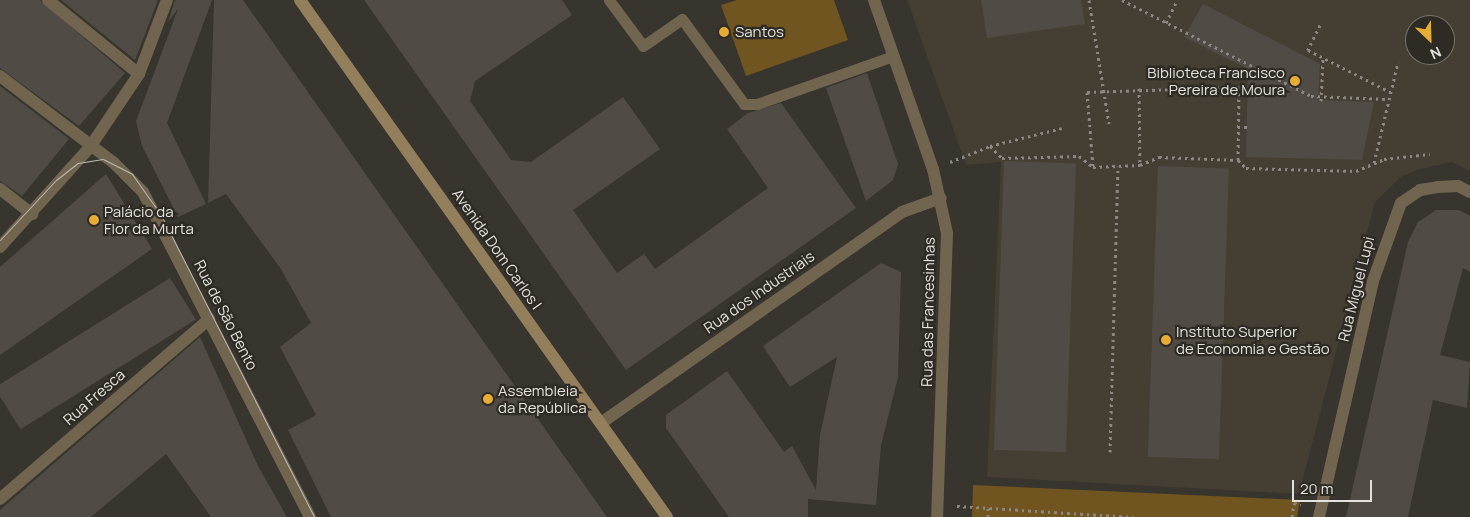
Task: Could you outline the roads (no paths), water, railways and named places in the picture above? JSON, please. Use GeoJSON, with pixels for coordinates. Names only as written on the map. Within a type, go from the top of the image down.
{"type":"FeatureCollection","features":[{"type":"Feature","properties":{"kind":"main road","name":"Avenida Dom Carlos I"},"geometry":{"type":"LineString","coordinates":[[300,0],[667,517]]}},
{"type":"Feature","properties":{"kind":"street"},"geometry":{"type":"LineString","coordinates":[[48,0],[138,74]]}},
{"type":"Feature","properties":{"kind":"street"},"geometry":{"type":"LineString","coordinates":[[0,247],[32,214],[90,146],[138,74],[167,0]]}},
{"type":"Feature","properties":{"kind":"street","name":"Rua das Francesinhas"},"geometry":{"type":"LineString","coordinates":[[874,0],[933,169],[941,198],[948,268],[937,517]]}},
{"type":"Feature","properties":{"kind":"street","name":"Rua de São Bento"},"geometry":{"type":"LineString","coordinates":[[0,76],[122,169],[143,192],[310,517]]}},
{"type":"Feature","properties":{"kind":"street","name":"Rua Miguel Lupi"},"geometry":{"type":"LineString","coordinates":[[1319,517],[1373,281],[1400,203],[1420,190],[1458,186],[1470,192]]}},
{"type":"Feature","properties":{"kind":"street"},"geometry":{"type":"LineString","coordinates":[[0,189],[32,214]]}},
{"type":"Feature","properties":{"kind":"street","name":"Rua dos Industriais"},"geometry":{"type":"LineString","coordinates":[[601,423],[902,212],[941,198]]}},
{"type":"Feature","properties":{"kind":"street","name":"Rua Fresca"},"geometry":{"type":"LineString","coordinates":[[0,499],[208,319]]}},
{"type":"Feature","properties":{"kind":"lane"},"geometry":{"type":"LineString","coordinates":[[609,0],[643,46],[682,19],[744,104],[757,104],[894,56]]}},
{"type":"Feature","properties":{"kind":"tram line"},"geometry":{"type":"LineString","coordinates":[[0,240],[56,180],[78,163],[103,159],[132,174],[161,215],[314,517]]}},
{"type":"Feature","properties":{"kind":"place","name":"Santos"},"geometry":{"type":"Point","coordinates":[724,32]}},
{"type":"Feature","properties":{"kind":"place","name":"Biblioteca Francisco Pereira de Moura"},"geometry":{"type":"Point","coordinates":[1295,81]}},
{"type":"Feature","properties":{"kind":"place","name":"Palácio da Flor da Murta"},"geometry":{"type":"Point","coordinates":[94,220]}},
{"type":"Feature","properties":{"kind":"place","name":"Instituto Superior de Economia e Gestão"},"geometry":{"type":"Point","coordinates":[1166,340]}},
{"type":"Feature","properties":{"kind":"place","name":"Assembleia da República"},"geometry":{"type":"Point","coordinates":[488,399]}}]}
